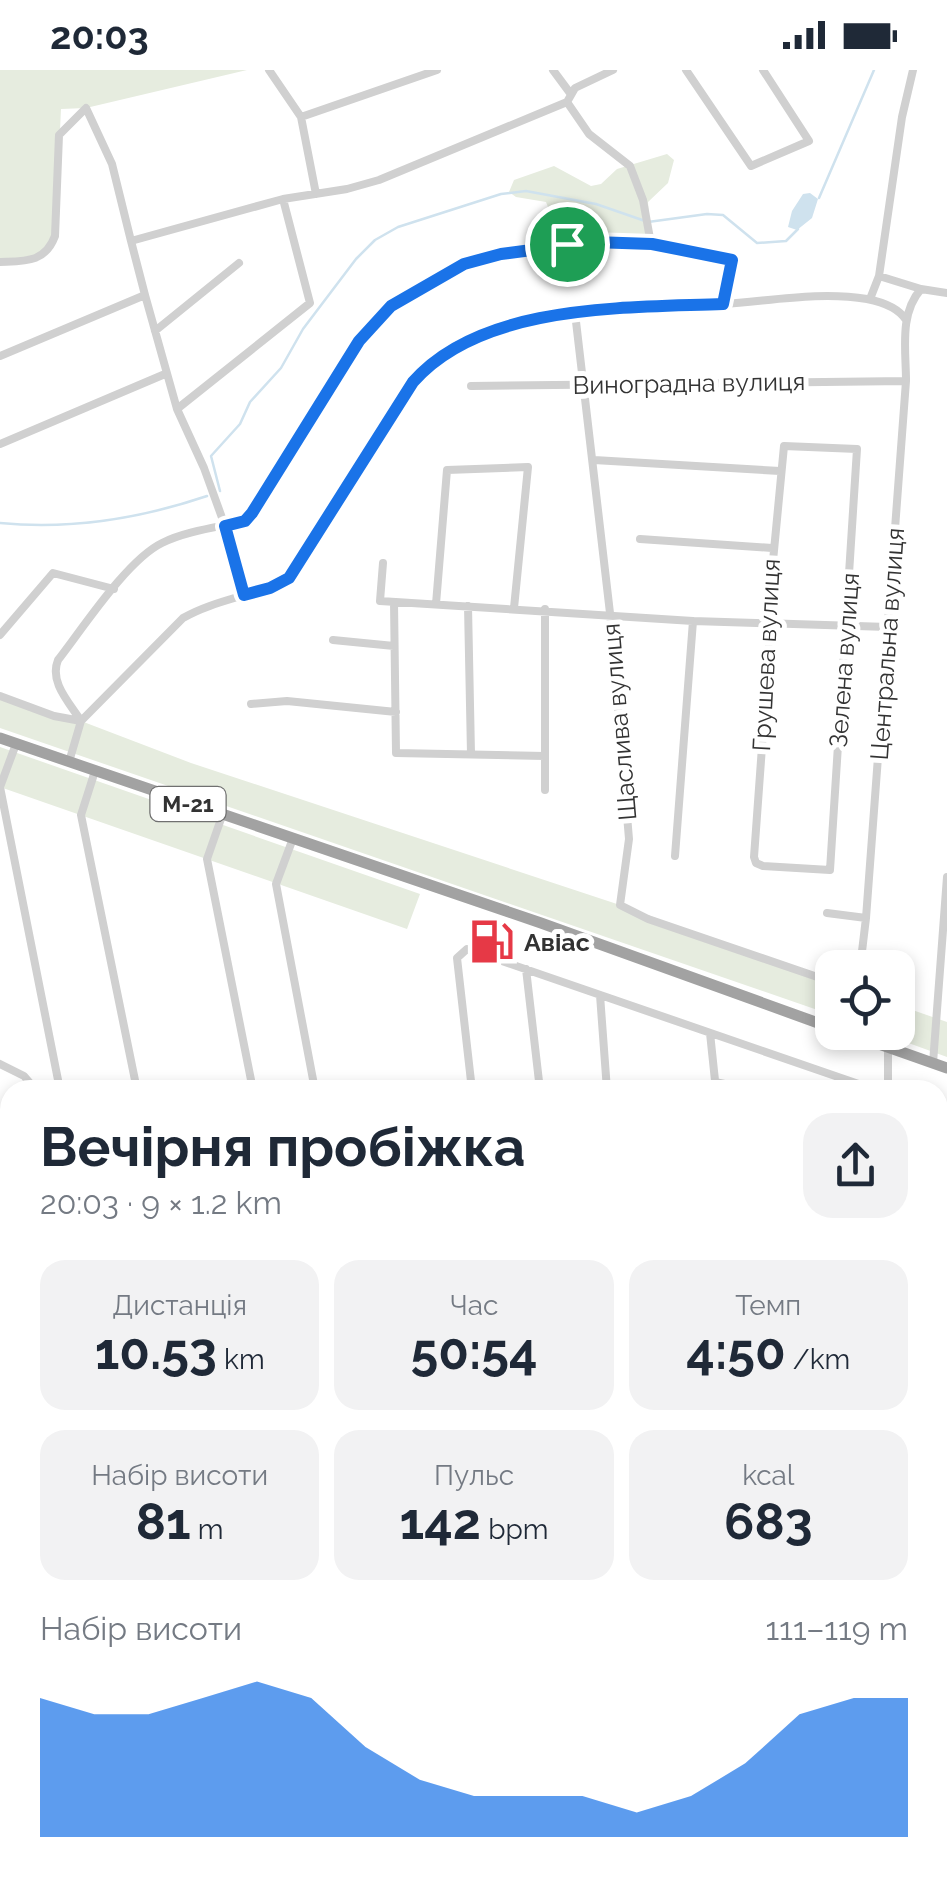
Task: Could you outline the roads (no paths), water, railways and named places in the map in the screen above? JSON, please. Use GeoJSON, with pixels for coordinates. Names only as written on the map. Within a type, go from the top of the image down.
{"type":"FeatureCollection","features":[{"type":"Feature","properties":{"kind":"highway","name":"М-21"},"geometry":{"type":"LineString","coordinates":[[0,738],[541,923],[815,1022]]}},
{"type":"Feature","properties":{"kind":"highway"},"geometry":{"type":"LineString","coordinates":[[896,1050],[947,1068]]}},
{"type":"Feature","properties":{"kind":"street"},"geometry":{"type":"LineString","coordinates":[[268,70],[301,117],[316,194]]}},
{"type":"Feature","properties":{"kind":"street"},"geometry":{"type":"LineString","coordinates":[[301,117],[437,70]]}},
{"type":"Feature","properties":{"kind":"street"},"geometry":{"type":"LineString","coordinates":[[553,70],[589,134],[630,166],[643,200],[652,244]]}},
{"type":"Feature","properties":{"kind":"street"},"geometry":{"type":"LineString","coordinates":[[131,241],[283,199],[379,180],[569,98],[581,84],[613,70]]}},
{"type":"Feature","properties":{"kind":"street"},"geometry":{"type":"LineString","coordinates":[[686,70],[751,166],[809,141],[762,70]]}},
{"type":"Feature","properties":{"kind":"street"},"geometry":{"type":"LineString","coordinates":[[870,299],[878,276],[913,70]]}},
{"type":"Feature","properties":{"kind":"street"},"geometry":{"type":"LineString","coordinates":[[0,262],[36,259],[50,248],[55,236],[59,135],[86,108],[112,164],[165,374],[225,526],[244,595]]}},
{"type":"Feature","properties":{"kind":"street"},"geometry":{"type":"LineString","coordinates":[[177,410],[310,303],[283,199]]}},
{"type":"Feature","properties":{"kind":"street"},"geometry":{"type":"LineString","coordinates":[[81,721],[54,670],[58,660],[114,588],[160,544],[245,521],[359,341],[391,306],[434,279],[482,258],[593,242],[652,244],[732,260],[723,304]]}},
{"type":"Feature","properties":{"kind":"street"},"geometry":{"type":"LineString","coordinates":[[155,331],[240,263]]}},
{"type":"Feature","properties":{"kind":"street"},"geometry":{"type":"LineString","coordinates":[[878,276],[947,293]]}},
{"type":"Feature","properties":{"kind":"street"},"geometry":{"type":"LineString","coordinates":[[69,762],[81,721],[183,618],[200,608],[270,588],[289,578],[397,406],[427,368],[478,335],[576,313],[827,296],[870,299],[895,308],[906,320],[913,298],[921,289]]}},
{"type":"Feature","properties":{"kind":"street"},"geometry":{"type":"LineString","coordinates":[[0,356],[145,295]]}},
{"type":"Feature","properties":{"kind":"street","name":"Щаслива вулиця"},"geometry":{"type":"LineString","coordinates":[[576,313],[610,614],[629,838],[620,905],[648,919],[815,976]]}},
{"type":"Feature","properties":{"kind":"street","name":"Центральна вулиця"},"geometry":{"type":"LineString","coordinates":[[862,950],[906,380],[906,320]]}},
{"type":"Feature","properties":{"kind":"street"},"geometry":{"type":"LineString","coordinates":[[0,444],[165,374]]}},
{"type":"Feature","properties":{"kind":"street","name":"Виноградна вулиця"},"geometry":{"type":"LineString","coordinates":[[471,386],[906,380]]}},
{"type":"Feature","properties":{"kind":"street","name":"Зелена вулиця"},"geometry":{"type":"LineString","coordinates":[[780,471],[784,446],[857,449],[830,870]]}},
{"type":"Feature","properties":{"kind":"street"},"geometry":{"type":"LineString","coordinates":[[594,460],[780,471]]}},
{"type":"Feature","properties":{"kind":"street"},"geometry":{"type":"LineString","coordinates":[[436,604],[447,470],[528,467],[514,608]]}},
{"type":"Feature","properties":{"kind":"street","name":"Грушева вулиця"},"geometry":{"type":"LineString","coordinates":[[780,471],[754,856],[762,866],[830,870]]}},
{"type":"Feature","properties":{"kind":"street"},"geometry":{"type":"LineString","coordinates":[[640,539],[772,548]]}},
{"type":"Feature","properties":{"kind":"street"},"geometry":{"type":"LineString","coordinates":[[383,563],[380,601],[693,621],[888,628]]}},
{"type":"Feature","properties":{"kind":"street"},"geometry":{"type":"LineString","coordinates":[[0,635],[53,573],[114,588]]}},
{"type":"Feature","properties":{"kind":"street"},"geometry":{"type":"LineString","coordinates":[[394,602],[396,754],[545,756]]}},
{"type":"Feature","properties":{"kind":"street"},"geometry":{"type":"LineString","coordinates":[[468,606],[472,754]]}},
{"type":"Feature","properties":{"kind":"street"},"geometry":{"type":"LineString","coordinates":[[545,609],[545,790]]}},
{"type":"Feature","properties":{"kind":"street"},"geometry":{"type":"LineString","coordinates":[[675,856],[693,621]]}},
{"type":"Feature","properties":{"kind":"street"},"geometry":{"type":"LineString","coordinates":[[333,640],[394,646]]}},
{"type":"Feature","properties":{"kind":"street"},"geometry":{"type":"LineString","coordinates":[[0,696],[54,716],[81,721]]}},
{"type":"Feature","properties":{"kind":"street"},"geometry":{"type":"LineString","coordinates":[[251,704],[287,701],[396,712]]}},
{"type":"Feature","properties":{"kind":"street"},"geometry":{"type":"LineString","coordinates":[[16,744],[0,787],[58,1080]]}},
{"type":"Feature","properties":{"kind":"street"},"geometry":{"type":"LineString","coordinates":[[96,771],[81,815],[134,1080]]}},
{"type":"Feature","properties":{"kind":"street"},"geometry":{"type":"LineString","coordinates":[[222,816],[207,859],[251,1080]]}},
{"type":"Feature","properties":{"kind":"street"},"geometry":{"type":"LineString","coordinates":[[292,840],[276,884],[314,1080]]}},
{"type":"Feature","properties":{"kind":"street"},"geometry":{"type":"LineString","coordinates":[[933,1063],[947,877]]}},
{"type":"Feature","properties":{"kind":"street"},"geometry":{"type":"LineString","coordinates":[[827,912],[866,918]]}},
{"type":"Feature","properties":{"kind":"street"},"geometry":{"type":"LineString","coordinates":[[471,1080],[458,954],[470,949],[846,1080]]}},
{"type":"Feature","properties":{"kind":"street"},"geometry":{"type":"LineString","coordinates":[[526,969],[539,1080]]}},
{"type":"Feature","properties":{"kind":"street"},"geometry":{"type":"LineString","coordinates":[[600,995],[606,1080]]}},
{"type":"Feature","properties":{"kind":"street"},"geometry":{"type":"LineString","coordinates":[[710,1034],[715,1080]]}},
{"type":"Feature","properties":{"kind":"street"},"geometry":{"type":"LineString","coordinates":[[888,1050],[888,1080]]}},
{"type":"Feature","properties":{"kind":"street"},"geometry":{"type":"LineString","coordinates":[[0,1064],[27,1080]]}},
{"type":"Feature","properties":{"kind":"water"},"geometry":{"type":"Polygon","coordinates":[[[810,193],[818,199],[812,218],[797,230],[788,227],[803,194],[810,193]]]}},
{"type":"Feature","properties":{"kind":"waterway"},"geometry":{"type":"LineString","coordinates":[[819,198],[874,70]]}},
{"type":"Feature","properties":{"kind":"waterway"},"geometry":{"type":"LineString","coordinates":[[220,491],[211,456],[240,424],[250,402],[281,368],[303,329],[356,259],[375,240],[398,227],[501,194],[526,191],[596,204],[648,222],[723,215],[757,243],[786,241],[798,229]]}},
{"type":"Feature","properties":{"kind":"waterway"},"geometry":{"type":"LineString","coordinates":[[0,523],[53,525],[105,521],[207,496]]}},
{"type":"Feature","properties":{"kind":"place","name":"Авіас"},"geometry":{"type":"Point","coordinates":[491,942]}}]}
